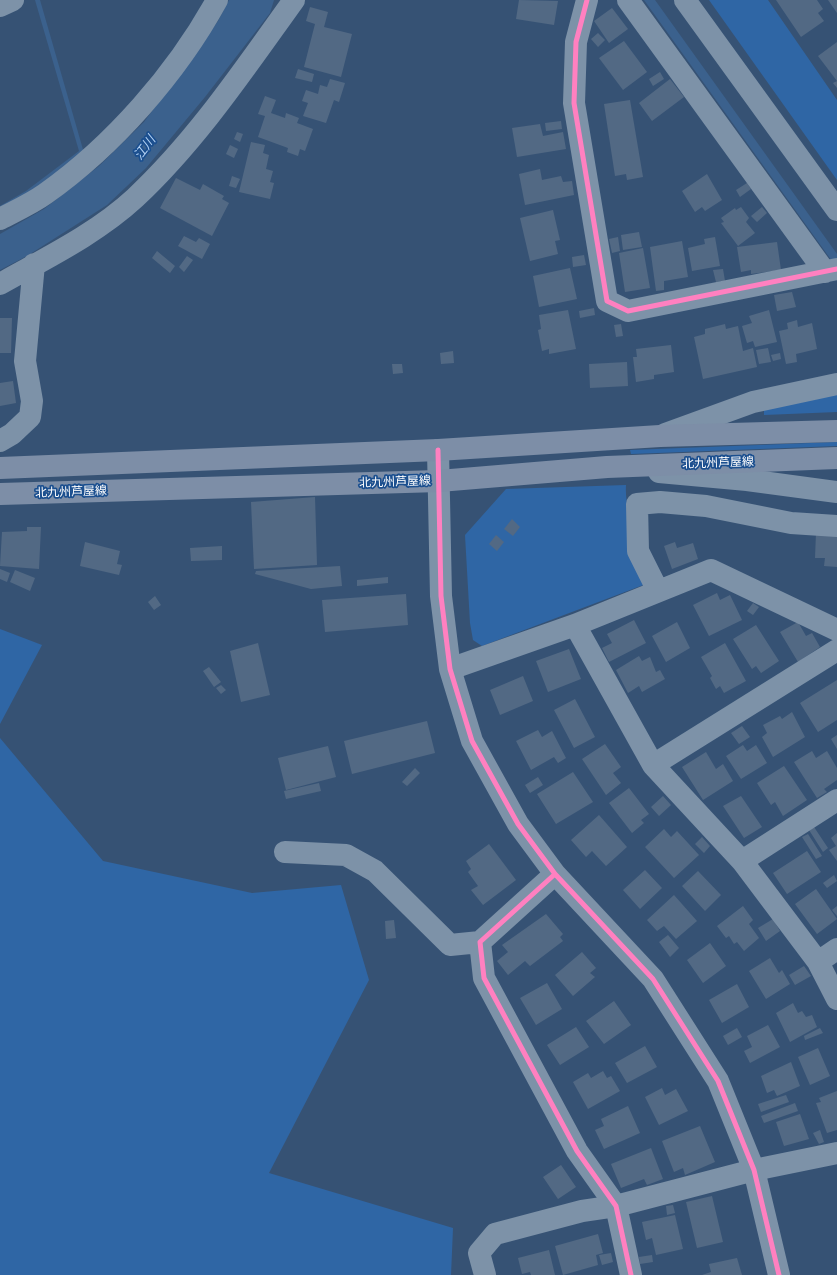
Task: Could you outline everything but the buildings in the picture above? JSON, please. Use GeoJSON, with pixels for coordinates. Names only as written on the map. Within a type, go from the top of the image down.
{"type":"FeatureCollection","features":[{"type":"Feature","properties":{"kind":"main road"},"geometry":{"type":"LineString","coordinates":[[0,468],[438,450],[660,436],[837,431]]}},
{"type":"Feature","properties":{"kind":"main road","name":"北九州芦屋線"},"geometry":{"type":"LineString","coordinates":[[0,494],[439,480],[607,467],[837,458]]}},
{"type":"Feature","properties":{"kind":"street"},"geometry":{"type":"LineString","coordinates":[[0,6],[13,0]]}},
{"type":"Feature","properties":{"kind":"street"},"geometry":{"type":"LineString","coordinates":[[0,219],[44,194],[87,161],[132,116],[174,66],[205,22],[217,0]]}},
{"type":"Feature","properties":{"kind":"street"},"geometry":{"type":"LineString","coordinates":[[0,284],[93,231],[134,199],[185,147],[262,46],[294,0]]}},
{"type":"Feature","properties":{"kind":"street"},"geometry":{"type":"LineString","coordinates":[[587,0],[576,42],[574,103],[607,302],[628,311],[831,271],[628,0]]}},
{"type":"Feature","properties":{"kind":"street"},"geometry":{"type":"LineString","coordinates":[[684,0],[837,210]]}},
{"type":"Feature","properties":{"kind":"street"},"geometry":{"type":"LineString","coordinates":[[0,441],[12,434],[30,417],[32,401],[25,361],[34,264]]}},
{"type":"Feature","properties":{"kind":"street"},"geometry":{"type":"LineString","coordinates":[[660,436],[753,402],[837,384]]}},
{"type":"Feature","properties":{"kind":"street"},"geometry":{"type":"LineString","coordinates":[[438,450],[441,596],[450,669],[472,740],[518,824],[555,874],[653,979],[718,1081],[754,1170],[779,1275]]}},
{"type":"Feature","properties":{"kind":"street"},"geometry":{"type":"LineString","coordinates":[[607,467],[748,480],[837,492]]}},
{"type":"Feature","properties":{"kind":"street"},"geometry":{"type":"LineString","coordinates":[[658,592],[638,551],[637,504],[660,502],[706,506],[791,523],[837,526]]}},
{"type":"Feature","properties":{"kind":"street"},"geometry":{"type":"LineString","coordinates":[[450,669],[575,625],[710,570],[837,630]]}},
{"type":"Feature","properties":{"kind":"street"},"geometry":{"type":"LineString","coordinates":[[575,625],[653,764],[742,861],[818,962],[837,999]]}},
{"type":"Feature","properties":{"kind":"street"},"geometry":{"type":"LineString","coordinates":[[653,764],[837,650]]}},
{"type":"Feature","properties":{"kind":"street"},"geometry":{"type":"LineString","coordinates":[[742,861],[837,800]]}},
{"type":"Feature","properties":{"kind":"street"},"geometry":{"type":"LineString","coordinates":[[285,852],[346,856],[375,871],[450,945],[480,942],[555,874]]}},
{"type":"Feature","properties":{"kind":"street"},"geometry":{"type":"LineString","coordinates":[[480,942],[484,978],[577,1151],[616,1206],[631,1275]]}},
{"type":"Feature","properties":{"kind":"street"},"geometry":{"type":"LineString","coordinates":[[818,962],[837,949]]}},
{"type":"Feature","properties":{"kind":"street"},"geometry":{"type":"LineString","coordinates":[[485,1275],[479,1253],[495,1234],[582,1212],[616,1206],[754,1170],[837,1153]]}},
{"type":"Feature","properties":{"kind":"shaded area"},"geometry":{"type":"Polygon","coordinates":[[[709,0],[768,0],[837,100],[837,180],[709,0]]]}},
{"type":"Feature","properties":{"kind":"shaded area"},"geometry":{"type":"Polygon","coordinates":[[[837,390],[837,412],[764,415],[764,410],[837,390]]]}},
{"type":"Feature","properties":{"kind":"shaded area"},"geometry":{"type":"Polygon","coordinates":[[[837,442],[837,446],[631,454],[630,450],[837,442]]]}},
{"type":"Feature","properties":{"kind":"shaded area"},"geometry":{"type":"Polygon","coordinates":[[[626,485],[627,507],[646,584],[482,646],[473,640],[470,623],[465,535],[506,489],[626,485]]]}},
{"type":"Feature","properties":{"kind":"shaded area"},"geometry":{"type":"Polygon","coordinates":[[[0,629],[42,645],[0,724],[0,629]]]}},
{"type":"Feature","properties":{"kind":"shaded area"},"geometry":{"type":"Polygon","coordinates":[[[0,738],[103,861],[252,893],[341,885],[369,980],[269,1173],[453,1228],[451,1275],[0,1275],[0,738]]]}},
{"type":"Feature","properties":{"kind":"water"},"geometry":{"type":"Polygon","coordinates":[[[35,0],[40,0],[84,153],[22,198],[0,211],[0,206],[26,191],[79,151],[35,0]]]}},
{"type":"Feature","properties":{"kind":"water","name":"江川"},"geometry":{"type":"Polygon","coordinates":[[[229,0],[274,0],[270,13],[205,97],[146,168],[107,205],[27,256],[0,270],[0,234],[44,209],[99,166],[144,122],[218,21],[229,0]]]}},
{"type":"Feature","properties":{"kind":"water"},"geometry":{"type":"Polygon","coordinates":[[[644,0],[655,0],[837,254],[837,268],[644,0]]]}},
{"type":"Feature","properties":{"kind":"cycle path"},"geometry":{"type":"LineString","coordinates":[[587,0],[576,42],[574,103],[607,301],[628,311],[837,269]]}},
{"type":"Feature","properties":{"kind":"cycle path"},"geometry":{"type":"LineString","coordinates":[[438,450],[441,596],[450,669],[472,741],[518,824],[555,874],[653,979],[718,1081],[754,1170],[779,1275]]}},
{"type":"Feature","properties":{"kind":"cycle path"},"geometry":{"type":"LineString","coordinates":[[555,874],[480,942],[484,978],[577,1151],[616,1206],[631,1275]]}}]}
